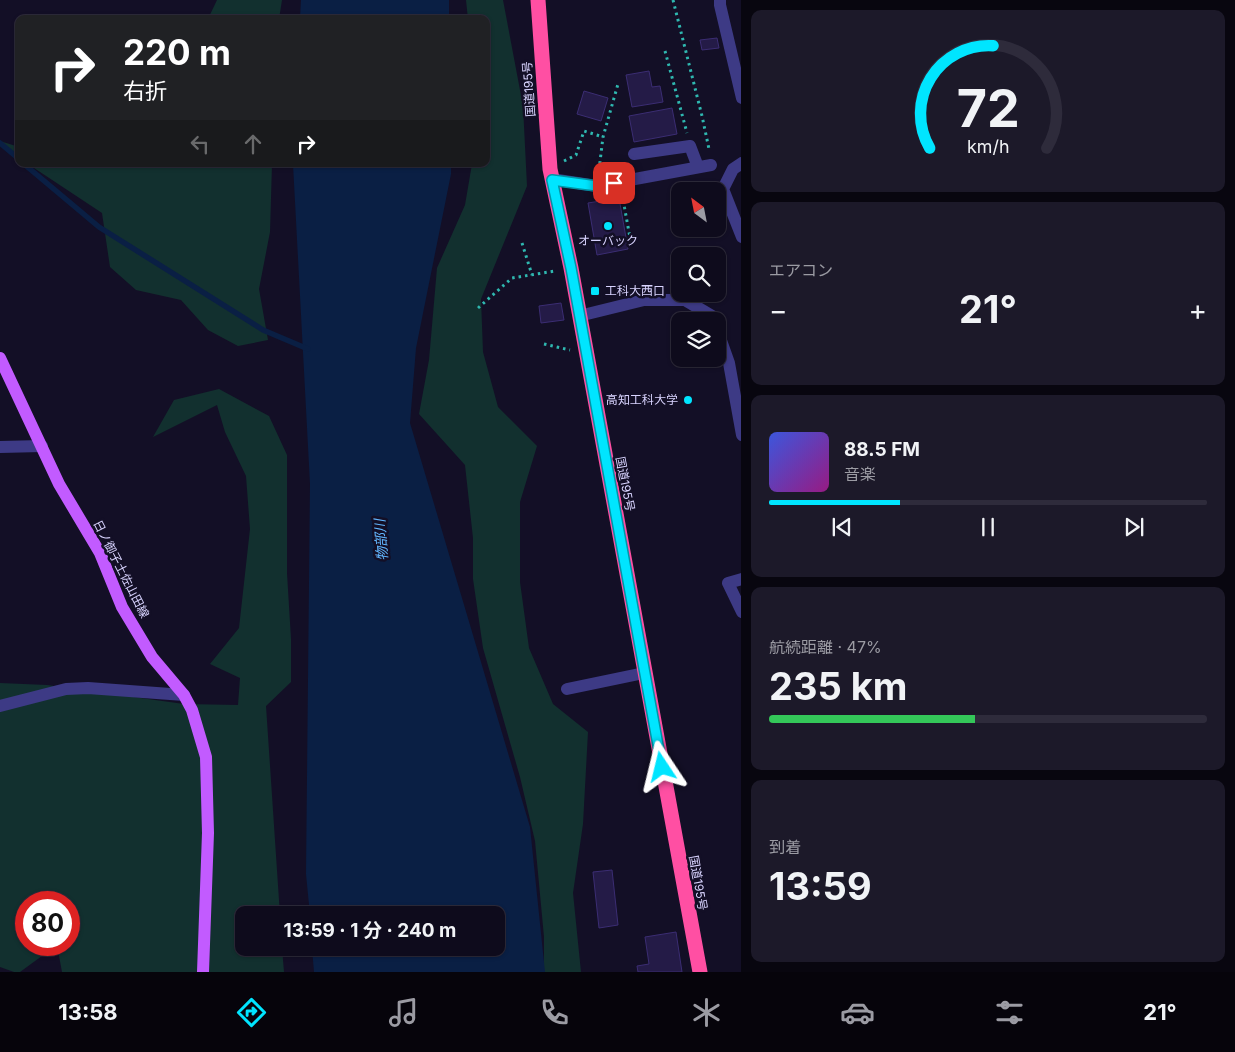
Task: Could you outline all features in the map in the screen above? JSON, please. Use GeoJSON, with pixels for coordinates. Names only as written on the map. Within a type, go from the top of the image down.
{"type":"FeatureCollection","features":[{"type":"Feature","properties":{"kind":"highway","name":"国道195号"},"geometry":{"type":"LineString","coordinates":[[538,0],[551,174],[571,268],[700,972]]}},
{"type":"Feature","properties":{"kind":"main road","name":"日ノ御子土佐山田線"},"geometry":{"type":"LineString","coordinates":[[0,358],[59,484],[100,553],[122,607],[152,657],[184,695],[192,710],[206,757],[208,833],[204,972]]}},
{"type":"Feature","properties":{"kind":"street"},"geometry":{"type":"LineString","coordinates":[[720,0],[741,98]]}},
{"type":"Feature","properties":{"kind":"street"},"geometry":{"type":"LineString","coordinates":[[634,154],[690,146],[698,167]]}},
{"type":"Feature","properties":{"kind":"street"},"geometry":{"type":"LineString","coordinates":[[741,164],[733,170],[723,189],[741,237]]}},
{"type":"Feature","properties":{"kind":"street"},"geometry":{"type":"LineString","coordinates":[[551,174],[597,186],[711,165]]}},
{"type":"Feature","properties":{"kind":"street"},"geometry":{"type":"LineString","coordinates":[[579,316],[644,300],[685,300],[705,312]]}},
{"type":"Feature","properties":{"kind":"street"},"geometry":{"type":"LineString","coordinates":[[726,355],[741,435]]}},
{"type":"Feature","properties":{"kind":"street"},"geometry":{"type":"LineString","coordinates":[[0,446],[42,446]]}},
{"type":"Feature","properties":{"kind":"street"},"geometry":{"type":"LineString","coordinates":[[741,579],[728,583],[741,612]]}},
{"type":"Feature","properties":{"kind":"street"},"geometry":{"type":"LineString","coordinates":[[567,689],[644,673]]}},
{"type":"Feature","properties":{"kind":"street"},"geometry":{"type":"LineString","coordinates":[[0,706],[66,689],[88,688],[184,695]]}},
{"type":"Feature","properties":{"kind":"path"},"geometry":{"type":"LineString","coordinates":[[674,0],[702,116],[711,165]]}},
{"type":"Feature","properties":{"kind":"path"},"geometry":{"type":"LineString","coordinates":[[665,51],[690,146]]}},
{"type":"Feature","properties":{"kind":"path"},"geometry":{"type":"LineString","coordinates":[[597,186],[603,137],[618,84]]}},
{"type":"Feature","properties":{"kind":"path"},"geometry":{"type":"LineString","coordinates":[[551,174],[576,155],[584,131],[603,137]]}},
{"type":"Feature","properties":{"kind":"path"},"geometry":{"type":"LineString","coordinates":[[621,189],[631,243]]}},
{"type":"Feature","properties":{"kind":"path"},"geometry":{"type":"LineString","coordinates":[[522,243],[532,275]]}},
{"type":"Feature","properties":{"kind":"path"},"geometry":{"type":"LineString","coordinates":[[478,308],[512,278],[571,268]]}},
{"type":"Feature","properties":{"kind":"path"},"geometry":{"type":"LineString","coordinates":[[544,344],[585,352]]}},
{"type":"Feature","properties":{"kind":"green space"},"geometry":{"type":"Polygon","coordinates":[[[217,0],[282,0],[280,15],[210,15],[217,0]]]}},
{"type":"Feature","properties":{"kind":"green space"},"geometry":{"type":"Polygon","coordinates":[[[466,0],[503,0],[523,106],[527,186],[481,299],[483,352],[498,407],[537,446],[520,502],[520,582],[529,648],[553,704],[588,732],[583,824],[573,893],[581,972],[544,972],[544,937],[535,841],[520,777],[483,648],[473,579],[473,538],[465,465],[419,414],[429,360],[437,268],[465,205],[471,167],[490,167],[490,15],[468,15],[466,0]]]}},
{"type":"Feature","properties":{"kind":"green space"},"geometry":{"type":"Polygon","coordinates":[[[0,141],[15,146],[15,155],[0,145],[0,141]]]}},
{"type":"Feature","properties":{"kind":"green space"},"geometry":{"type":"Polygon","coordinates":[[[33,167],[272,167],[270,232],[259,289],[268,340],[238,346],[208,330],[181,300],[136,290],[110,267],[102,213],[33,167]]]}},
{"type":"Feature","properties":{"kind":"green space"},"geometry":{"type":"Polygon","coordinates":[[[219,389],[269,416],[287,455],[287,573],[291,639],[291,682],[266,706],[279,906],[235,906],[235,956],[283,956],[284,972],[62,972],[59,956],[80,956],[80,891],[15,891],[15,956],[42,956],[20,972],[14,972],[0,967],[0,683],[47,685],[184,704],[238,705],[240,678],[210,664],[239,628],[250,529],[246,476],[225,432],[217,405],[153,437],[174,400],[219,389]]]}},
{"type":"Feature","properties":{"kind":"water"},"geometry":{"type":"Polygon","coordinates":[[[301,0],[449,0],[449,15],[300,15],[301,0]]]}},
{"type":"Feature","properties":{"kind":"water","name":"物部川"},"geometry":{"type":"Polygon","coordinates":[[[293,167],[451,167],[416,348],[410,423],[530,827],[545,972],[314,972],[313,956],[505,956],[505,906],[309,906],[306,874],[310,484],[293,167]]]}},
{"type":"Feature","properties":{"kind":"building"},"geometry":{"type":"Polygon","coordinates":[[[717,38],[719,48],[702,50],[700,40],[717,38]]]}},
{"type":"Feature","properties":{"kind":"building"},"geometry":{"type":"Polygon","coordinates":[[[649,71],[652,87],[660,86],[663,102],[632,107],[626,75],[649,71]]]}},
{"type":"Feature","properties":{"kind":"building"},"geometry":{"type":"Polygon","coordinates":[[[584,91],[608,98],[601,121],[577,114],[584,91]]]}},
{"type":"Feature","properties":{"kind":"building"},"geometry":{"type":"Polygon","coordinates":[[[672,108],[677,134],[634,142],[629,116],[672,108]]]}},
{"type":"Feature","properties":{"kind":"building"},"geometry":{"type":"Polygon","coordinates":[[[606,195],[607,199],[599,200],[598,197],[606,195]]]}},
{"type":"Feature","properties":{"kind":"building","name":"オーバック"},"geometry":{"type":"Polygon","coordinates":[[[619,198],[628,249],[597,255],[588,203],[619,198]]]}},
{"type":"Feature","properties":{"kind":"building"},"geometry":{"type":"Polygon","coordinates":[[[561,303],[564,320],[541,323],[539,306],[561,303]]]}},
{"type":"Feature","properties":{"kind":"building"},"geometry":{"type":"Polygon","coordinates":[[[612,870],[618,925],[599,928],[593,872],[612,870]]]}},
{"type":"Feature","properties":{"kind":"building"},"geometry":{"type":"Polygon","coordinates":[[[676,932],[682,972],[638,972],[637,966],[649,964],[645,937],[676,932]]]}},
{"type":"Feature","properties":{"kind":"waterway"},"geometry":{"type":"LineString","coordinates":[[0,143],[15,156]]}},
{"type":"Feature","properties":{"kind":"waterway"},"geometry":{"type":"LineString","coordinates":[[28,167],[99,227],[263,330],[308,349]]}},
{"type":"Feature","properties":{"kind":"place","name":"オーバック"},"geometry":{"type":"Point","coordinates":[608,226]}},
{"type":"Feature","properties":{"kind":"place","name":"工科大西口"},"geometry":{"type":"Point","coordinates":[595,291]}},
{"type":"Feature","properties":{"kind":"place","name":"高知工科大学"},"geometry":{"type":"Point","coordinates":[688,400]}},
{"type":"Feature","properties":{"kind":"route"},"geometry":{"type":"LineString","coordinates":[[614,183],[597,186],[552,180],[571,268],[662,767]]}}]}
